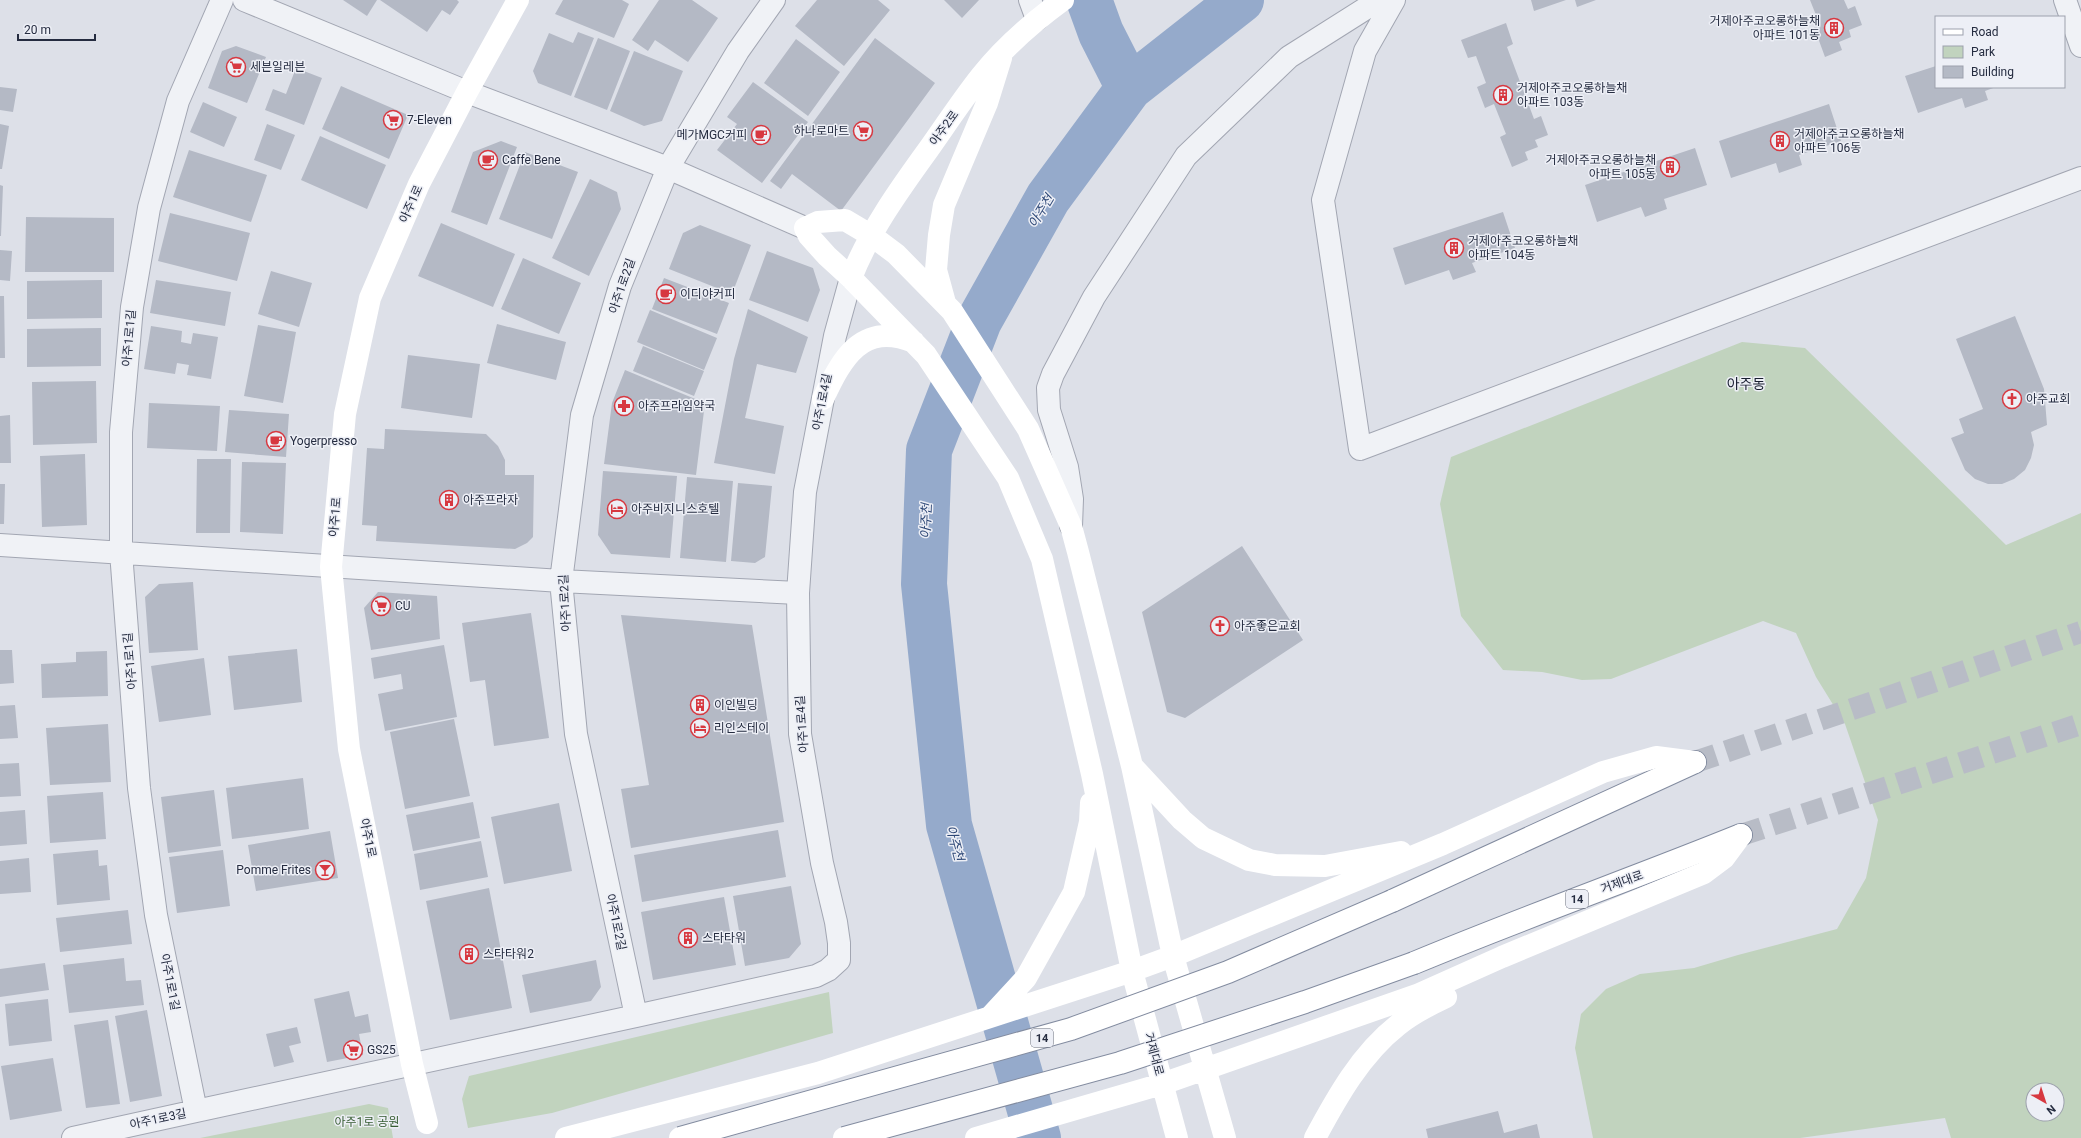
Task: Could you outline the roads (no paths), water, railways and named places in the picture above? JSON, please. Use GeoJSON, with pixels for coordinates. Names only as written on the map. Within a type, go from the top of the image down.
{"type":"FeatureCollection","features":[{"type":"Feature","properties":{"kind":"main road","name":"아주1로"},"geometry":{"type":"LineString","coordinates":[[427,1123],[412,1064],[349,749],[330,567],[345,414],[370,298],[419,184],[467,92],[518,0]]}},
{"type":"Feature","properties":{"kind":"main road","name":"아주2로"},"geometry":{"type":"LineString","coordinates":[[852,278],[860,256],[916,167],[981,76],[1002,52],[1033,10],[1063,0]]}},
{"type":"Feature","properties":{"kind":"main road"},"geometry":{"type":"LineString","coordinates":[[949,308],[936,270],[939,235],[944,205],[987,103],[1002,52]]}},
{"type":"Feature","properties":{"kind":"main road"},"geometry":{"type":"LineString","coordinates":[[989,1018],[1026,978],[1047,943],[1074,892],[1090,822],[1092,774],[1042,559],[1008,478],[920,349],[852,278],[827,256],[809,236],[805,228],[818,222],[845,220],[872,236],[896,254],[949,308],[1028,428],[1071,526],[1132,766],[1173,956],[1225,1138]]}},
{"type":"Feature","properties":{"kind":"main road"},"geometry":{"type":"LineString","coordinates":[[823,399],[836,371],[848,355],[864,341],[884,336],[900,337],[920,349]]}},
{"type":"Feature","properties":{"kind":"main road","name":"14"},"geometry":{"type":"LineString","coordinates":[[680,1138],[1071,1030],[1228,972],[1392,901],[1695,762],[1656,757],[1603,772],[1443,844]]}},
{"type":"Feature","properties":{"kind":"main road"},"geometry":{"type":"LineString","coordinates":[[1132,766],[1182,820],[1203,838],[1249,860],[1275,865],[1325,866],[1443,844]]}},
{"type":"Feature","properties":{"kind":"main road","name":"거제대로"},"geometry":{"type":"LineString","coordinates":[[1092,774],[1132,971],[1177,1138]]}},
{"type":"Feature","properties":{"kind":"main road","name":"거제대로"},"geometry":{"type":"LineString","coordinates":[[844,1138],[1120,1063],[1305,1002],[1414,963],[1507,924],[1633,879],[1741,836],[1724,858],[1704,873],[1502,957]]}},
{"type":"Feature","properties":{"kind":"main road"},"geometry":{"type":"LineString","coordinates":[[566,1138],[818,1073],[1132,971],[1173,956],[1443,844]]}},
{"type":"Feature","properties":{"kind":"main road"},"geometry":{"type":"LineString","coordinates":[[976,1138],[1162,1084],[1417,995],[1502,957]]}},
{"type":"Feature","properties":{"kind":"main road"},"geometry":{"type":"LineString","coordinates":[[1315,1138],[1340,1092],[1384,1036],[1420,1010],[1460,989],[1478,977],[1502,957]]}},
{"type":"Feature","properties":{"kind":"street","name":"아주1로1길"},"geometry":{"type":"LineString","coordinates":[[196,1111],[156,915],[139,788],[121,552],[122,424],[132,307],[148,215],[178,101],[222,0]]}},
{"type":"Feature","properties":{"kind":"street"},"geometry":{"type":"LineString","coordinates":[[244,0],[467,92],[668,168],[805,228]]}},
{"type":"Feature","properties":{"kind":"street","name":"아주1로2길"},"geometry":{"type":"LineString","coordinates":[[636,1016],[576,734],[561,581],[582,415],[620,286],[668,168],[738,51],[774,0]]}},
{"type":"Feature","properties":{"kind":"street"},"geometry":{"type":"LineString","coordinates":[[1071,526],[1072,499],[1067,467],[1050,410],[1048,388],[1053,374],[1094,297],[1186,156],[1289,58],[1379,0]]}},
{"type":"Feature","properties":{"kind":"street"},"geometry":{"type":"LineString","coordinates":[[1394,0],[1365,51],[1323,200],[1360,449],[2081,178]]}},
{"type":"Feature","properties":{"kind":"street"},"geometry":{"type":"LineString","coordinates":[[2065,0],[2081,46]]}},
{"type":"Feature","properties":{"kind":"street","name":"아주1로4길"},"geometry":{"type":"LineString","coordinates":[[636,1016],[816,976],[828,970],[838,960],[839,943],[836,922],[822,863],[800,734],[798,593],[805,492],[835,336],[852,278]]}},
{"type":"Feature","properties":{"kind":"street"},"geometry":{"type":"LineString","coordinates":[[0,546],[121,552],[330,567],[561,581],[798,593]]}},
{"type":"Feature","properties":{"kind":"street"},"geometry":{"type":"LineString","coordinates":[[196,1111],[636,1016]]}},
{"type":"Feature","properties":{"kind":"street","name":"아주1로3길"},"geometry":{"type":"LineString","coordinates":[[73,1138],[196,1111]]}},
{"type":"Feature","properties":{"kind":"waterway"},"geometry":{"type":"LineString","coordinates":[[1089,0],[1101,33],[1129,88]]}},
{"type":"Feature","properties":{"kind":"waterway","name":"아주천"},"geometry":{"type":"LineString","coordinates":[[1038,1138],[949,825],[924,584],[929,450],[979,321],[1048,198],[1129,88],[1241,0]]}},
{"type":"Feature","properties":{"kind":"tunnel"},"geometry":{"type":"LineString","coordinates":[[1695,762],[2081,632]]}},
{"type":"Feature","properties":{"kind":"tunnel"},"geometry":{"type":"LineString","coordinates":[[1741,835],[2081,724]]}},
{"type":"Feature","properties":{"kind":"place","name":"거제아주코오롱하늘채 아파트 101동"},"geometry":{"type":"Point","coordinates":[1834,28]}},
{"type":"Feature","properties":{"kind":"place","name":"세븐일레븐"},"geometry":{"type":"Point","coordinates":[236,67]}},
{"type":"Feature","properties":{"kind":"place","name":"거제아주코오롱하늘채 아파트 103동"},"geometry":{"type":"Point","coordinates":[1503,95]}},
{"type":"Feature","properties":{"kind":"place","name":"7-Eleven"},"geometry":{"type":"Point","coordinates":[393,120]}},
{"type":"Feature","properties":{"kind":"place","name":"하나로마트"},"geometry":{"type":"Point","coordinates":[863,131]}},
{"type":"Feature","properties":{"kind":"place","name":"메가MGC커피"},"geometry":{"type":"Point","coordinates":[761,135]}},
{"type":"Feature","properties":{"kind":"place","name":"거제아주코오롱하늘채 아파트 106동"},"geometry":{"type":"Point","coordinates":[1780,141]}},
{"type":"Feature","properties":{"kind":"place","name":"Caffe Bene"},"geometry":{"type":"Point","coordinates":[488,160]}},
{"type":"Feature","properties":{"kind":"place","name":"거제아주코오롱하늘채 아파트 105동"},"geometry":{"type":"Point","coordinates":[1670,167]}},
{"type":"Feature","properties":{"kind":"place","name":"거제아주코오롱하늘채 아파트 104동"},"geometry":{"type":"Point","coordinates":[1454,248]}},
{"type":"Feature","properties":{"kind":"place","name":"이디야커피"},"geometry":{"type":"Point","coordinates":[666,294]}},
{"type":"Feature","properties":{"kind":"place","name":"아주교회"},"geometry":{"type":"Point","coordinates":[2012,399]}},
{"type":"Feature","properties":{"kind":"place","name":"아주프라임약국"},"geometry":{"type":"Point","coordinates":[624,406]}},
{"type":"Feature","properties":{"kind":"place","name":"Yogerpresso"},"geometry":{"type":"Point","coordinates":[276,441]}},
{"type":"Feature","properties":{"kind":"place","name":"아주프라자"},"geometry":{"type":"Point","coordinates":[449,500]}},
{"type":"Feature","properties":{"kind":"place","name":"아주비지니스호텔"},"geometry":{"type":"Point","coordinates":[617,509]}},
{"type":"Feature","properties":{"kind":"place","name":"CU"},"geometry":{"type":"Point","coordinates":[381,606]}},
{"type":"Feature","properties":{"kind":"place","name":"아주좋은교회"},"geometry":{"type":"Point","coordinates":[1220,626]}},
{"type":"Feature","properties":{"kind":"place","name":"이인빌딩"},"geometry":{"type":"Point","coordinates":[700,705]}},
{"type":"Feature","properties":{"kind":"place","name":"리인스테이"},"geometry":{"type":"Point","coordinates":[700,728]}},
{"type":"Feature","properties":{"kind":"place","name":"Pomme Frites"},"geometry":{"type":"Point","coordinates":[325,870]}},
{"type":"Feature","properties":{"kind":"place","name":"스타타워"},"geometry":{"type":"Point","coordinates":[688,938]}},
{"type":"Feature","properties":{"kind":"place","name":"스타타워2"},"geometry":{"type":"Point","coordinates":[469,954]}},
{"type":"Feature","properties":{"kind":"place","name":"GS25"},"geometry":{"type":"Point","coordinates":[353,1050]}},
{"type":"Feature","properties":{"kind":"district","name":"아주동"},"geometry":{"type":"Point","coordinates":[1746,384]}},
{"type":"Feature","properties":{"kind":"park label","name":"아주1로 공원"},"geometry":{"type":"Point","coordinates":[367,1122]}}]}
